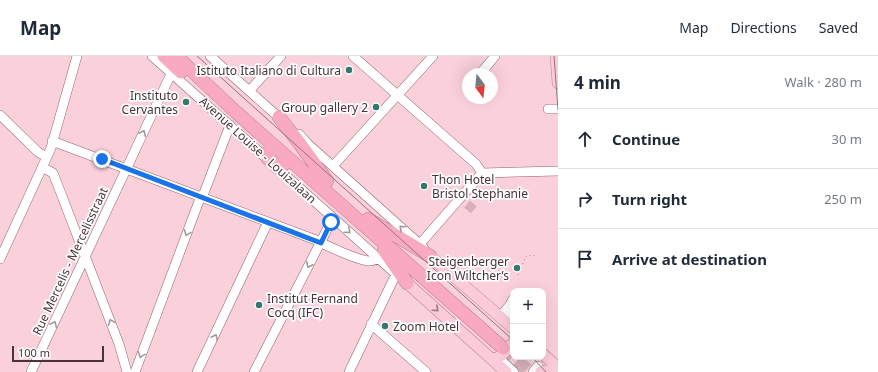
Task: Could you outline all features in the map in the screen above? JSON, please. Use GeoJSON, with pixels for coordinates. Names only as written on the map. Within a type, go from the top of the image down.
{"type":"FeatureCollection","features":[{"type":"Feature","properties":{"kind":"highway"},"geometry":{"type":"LineString","coordinates":[[164,56],[274,160],[324,184]]}},
{"type":"Feature","properties":{"kind":"highway","name":"Avenue Louise - Louizalaan"},"geometry":{"type":"LineString","coordinates":[[176,56],[237,113],[324,184]]}},
{"type":"Feature","properties":{"kind":"highway","name":"Avenue Louise - Louizalaan"},"geometry":{"type":"LineString","coordinates":[[186,56],[366,222],[504,356]]}},
{"type":"Feature","properties":{"kind":"highway"},"geometry":{"type":"LineString","coordinates":[[279,117],[300,144],[324,184]]}},
{"type":"Feature","properties":{"kind":"highway"},"geometry":{"type":"LineString","coordinates":[[366,222],[430,256]]}},
{"type":"Feature","properties":{"kind":"highway"},"geometry":{"type":"LineString","coordinates":[[366,222],[407,283]]}},
{"type":"Feature","properties":{"kind":"main road"},"geometry":{"type":"LineString","coordinates":[[556,56],[558,83]]}},
{"type":"Feature","properties":{"kind":"main road"},"geometry":{"type":"LineString","coordinates":[[430,256],[451,268],[509,323]]}},
{"type":"Feature","properties":{"kind":"main road","name":"Avenue Louise - Louizalaan"},"geometry":{"type":"LineString","coordinates":[[407,283],[504,356]]}},
{"type":"Feature","properties":{"kind":"main road"},"geometry":{"type":"LineString","coordinates":[[546,357],[558,371]]}},
{"type":"Feature","properties":{"kind":"main road"},"geometry":{"type":"LineString","coordinates":[[538,368],[558,371]]}},
{"type":"Feature","properties":{"kind":"street"},"geometry":{"type":"LineString","coordinates":[[1,252],[46,157],[77,56]]}},
{"type":"Feature","properties":{"kind":"street","name":"Avenue Louise - Louizalaan"},"geometry":{"type":"LineString","coordinates":[[152,56],[230,125],[274,160],[333,218],[407,283]]}},
{"type":"Feature","properties":{"kind":"street"},"geometry":{"type":"LineString","coordinates":[[210,56],[420,244],[430,256]]}},
{"type":"Feature","properties":{"kind":"street"},"geometry":{"type":"LineString","coordinates":[[249,91],[281,56]]}},
{"type":"Feature","properties":{"kind":"street"},"geometry":{"type":"LineString","coordinates":[[353,56],[398,96],[455,142],[476,164],[482,174]]}},
{"type":"Feature","properties":{"kind":"street"},"geometry":{"type":"LineString","coordinates":[[333,166],[433,56]]}},
{"type":"Feature","properties":{"kind":"street"},"geometry":{"type":"LineString","coordinates":[[485,68],[495,56]]}},
{"type":"Feature","properties":{"kind":"street","name":"Rue Mercelis - Mercelisstraat"},"geometry":{"type":"LineString","coordinates":[[31,372],[126,168],[172,74]]}},
{"type":"Feature","properties":{"kind":"street"},"geometry":{"type":"LineString","coordinates":[[548,109],[558,109]]}},
{"type":"Feature","properties":{"kind":"street"},"geometry":{"type":"LineString","coordinates":[[0,115],[38,152],[46,157]]}},
{"type":"Feature","properties":{"kind":"street"},"geometry":{"type":"LineString","coordinates":[[135,372],[230,125]]}},
{"type":"Feature","properties":{"kind":"street"},"geometry":{"type":"LineString","coordinates":[[52,141],[268,222],[363,260],[370,261],[378,258]]}},
{"type":"Feature","properties":{"kind":"street"},"geometry":{"type":"LineString","coordinates":[[42,167],[52,173],[119,344],[126,372]]}},
{"type":"Feature","properties":{"kind":"street"},"geometry":{"type":"LineString","coordinates":[[482,174],[558,171]]}},
{"type":"Feature","properties":{"kind":"street"},"geometry":{"type":"LineString","coordinates":[[420,244],[464,201],[482,174]]}},
{"type":"Feature","properties":{"kind":"street"},"geometry":{"type":"LineString","coordinates":[[256,371],[333,218]]}},
{"type":"Feature","properties":{"kind":"street"},"geometry":{"type":"LineString","coordinates":[[197,372],[268,222]]}},
{"type":"Feature","properties":{"kind":"street"},"geometry":{"type":"LineString","coordinates":[[349,372],[396,274]]}},
{"type":"Feature","properties":{"kind":"street"},"geometry":{"type":"LineString","coordinates":[[509,323],[510,305]]}},
{"type":"Feature","properties":{"kind":"street"},"geometry":{"type":"LineString","coordinates":[[371,324],[426,372]]}},
{"type":"Feature","properties":{"kind":"street"},"geometry":{"type":"LineString","coordinates":[[504,356],[514,372]]}},
{"type":"Feature","properties":{"kind":"path"},"geometry":{"type":"LineString","coordinates":[[518,275],[526,256],[536,255]]}},
{"type":"Feature","properties":{"kind":"water"},"geometry":{"type":"Polygon","coordinates":[[[517,360],[524,360],[529,364],[526,368],[517,360]]]}},
{"type":"Feature","properties":{"kind":"tunnel"},"geometry":{"type":"LineString","coordinates":[[467,204],[475,211]]}},
{"type":"Feature","properties":{"kind":"tunnel"},"geometry":{"type":"LineString","coordinates":[[454,266],[458,262]]}},
{"type":"Feature","properties":{"kind":"tunnel"},"geometry":{"type":"LineString","coordinates":[[503,348],[530,372]]}},
{"type":"Feature","properties":{"kind":"tram line"},"geometry":{"type":"LineString","coordinates":[[197,56],[510,337]]}},
{"type":"Feature","properties":{"kind":"tram line"},"geometry":{"type":"LineString","coordinates":[[554,56],[558,110]]}},
{"type":"Feature","properties":{"kind":"tram line"},"geometry":{"type":"LineString","coordinates":[[535,360],[546,372]]}},
{"type":"Feature","properties":{"kind":"place","name":"Istituto Italiano di Cultura"},"geometry":{"type":"Point","coordinates":[349,70]}},
{"type":"Feature","properties":{"kind":"place","name":"Instituto Cervantes"},"geometry":{"type":"Point","coordinates":[186,102]}},
{"type":"Feature","properties":{"kind":"place","name":"Group gallery 2"},"geometry":{"type":"Point","coordinates":[376,107]}},
{"type":"Feature","properties":{"kind":"place","name":"Thon Hotel Bristol Stephanie"},"geometry":{"type":"Point","coordinates":[424,186]}},
{"type":"Feature","properties":{"kind":"place","name":"Steigenberger Icon Wiltcher’s"},"geometry":{"type":"Point","coordinates":[517,268]}},
{"type":"Feature","properties":{"kind":"place","name":"Institut Fernand Cocq (IFC)"},"geometry":{"type":"Point","coordinates":[259,305]}},
{"type":"Feature","properties":{"kind":"place","name":"Zoom Hotel"},"geometry":{"type":"Point","coordinates":[385,326]}},
{"type":"Feature","properties":{"kind":"route"},"geometry":{"type":"LineString","coordinates":[[102,159],[321,243],[331,222]]}}]}
